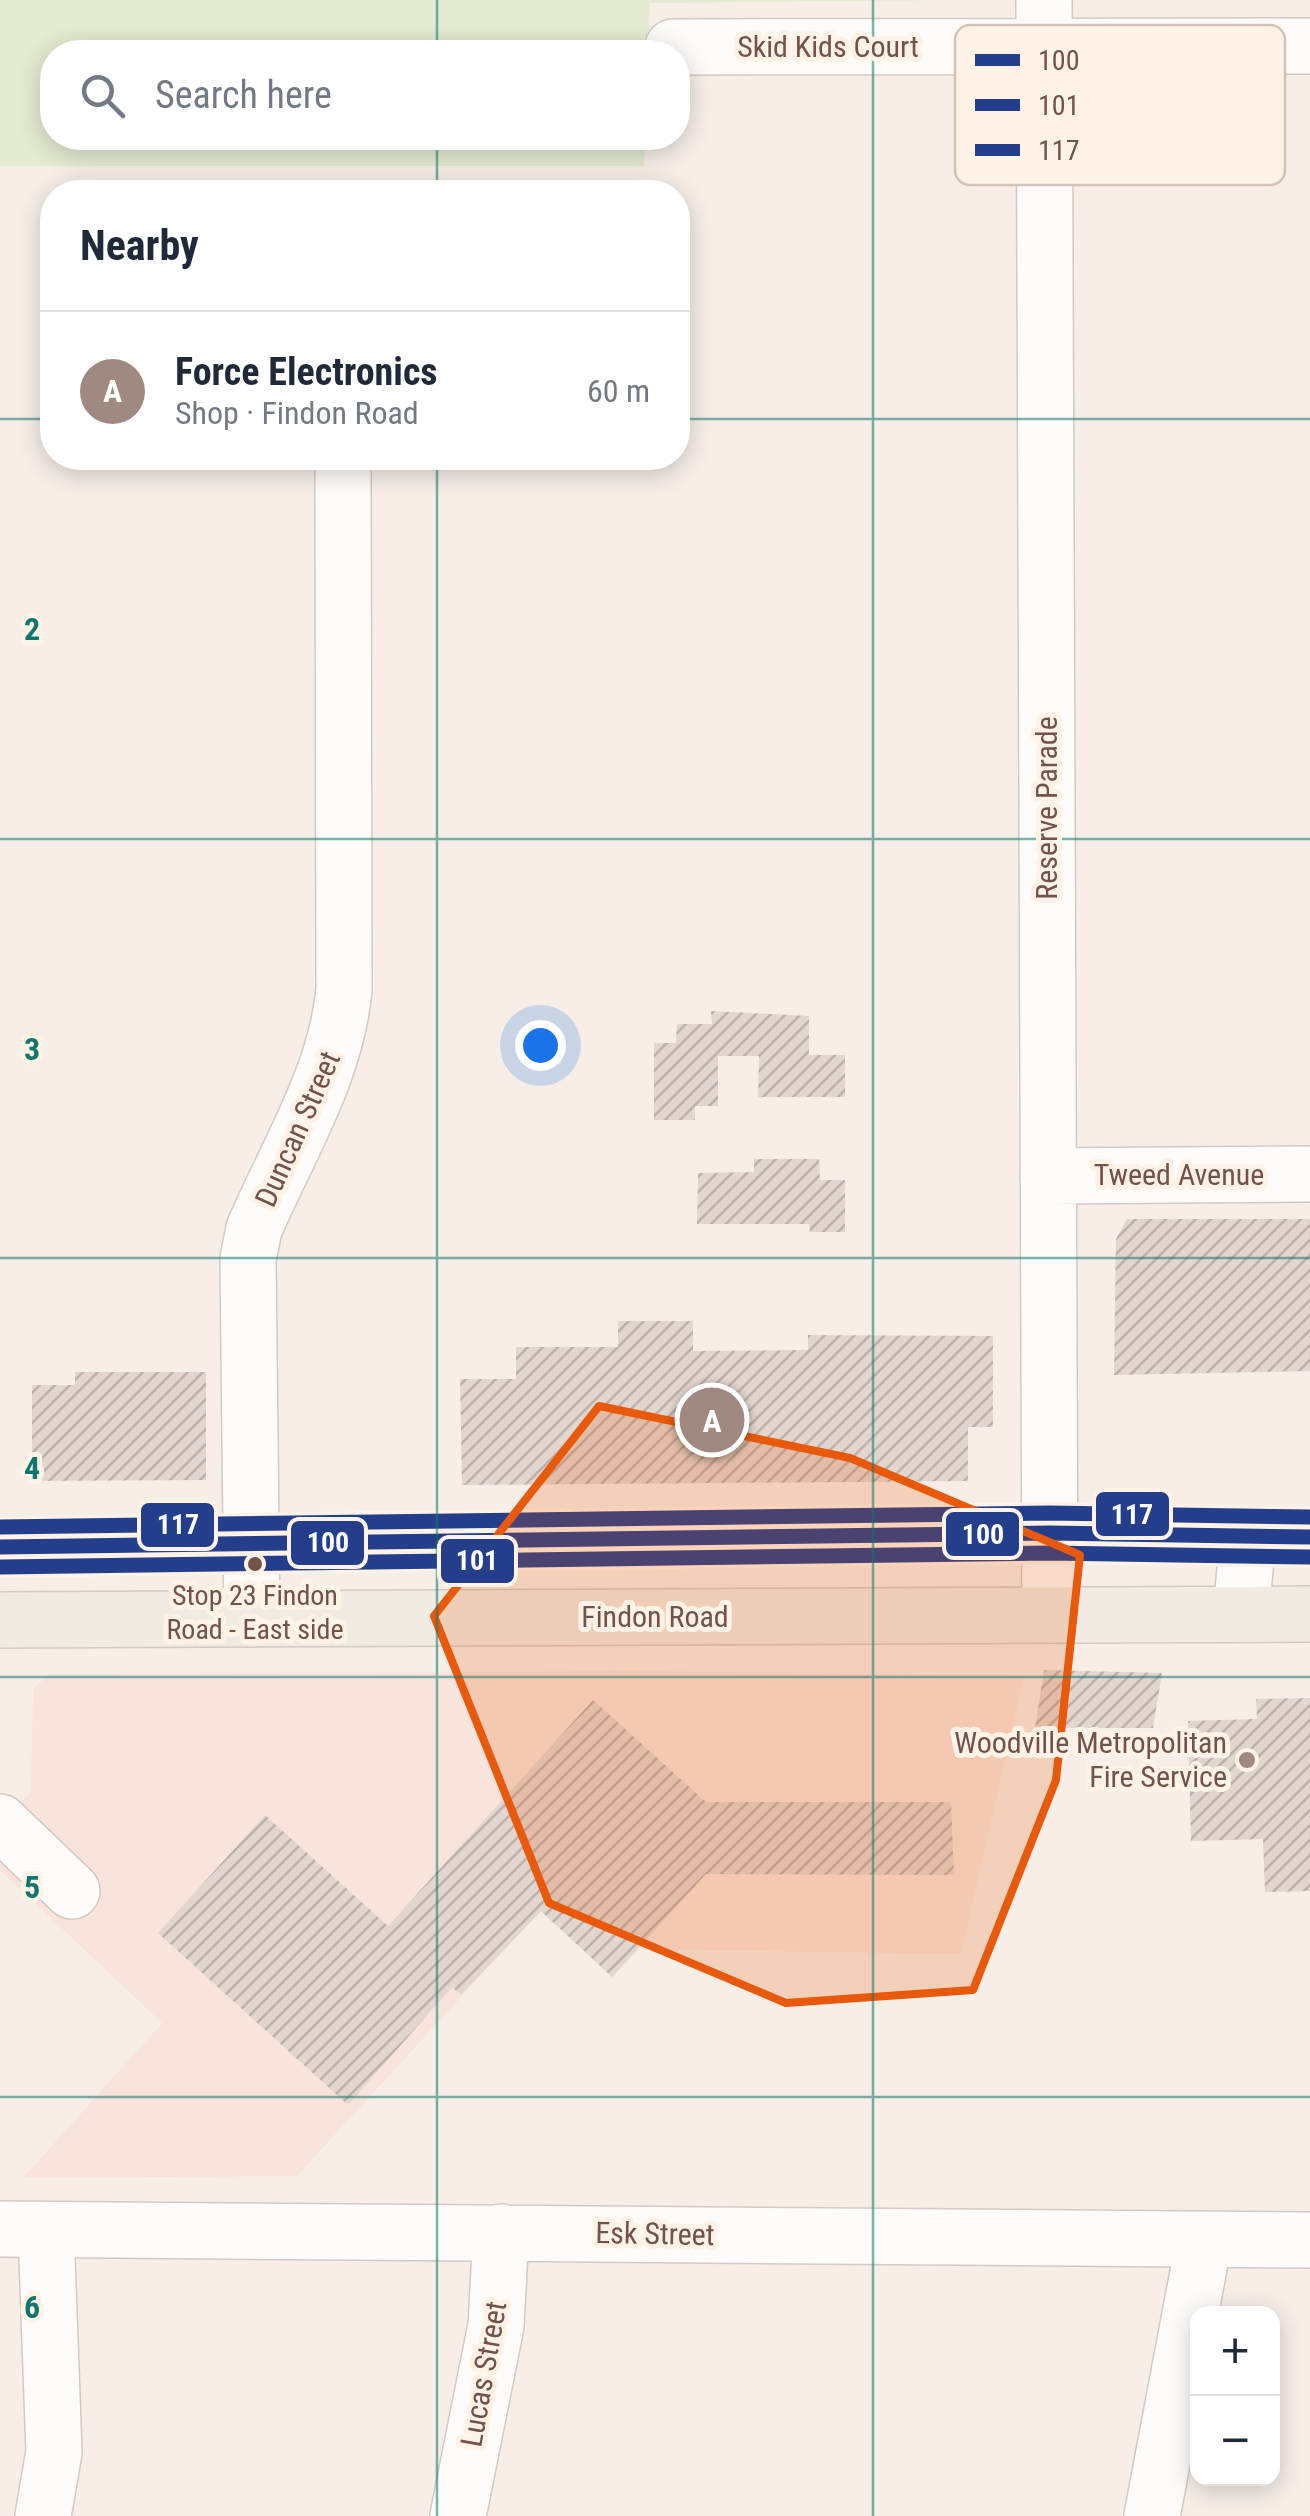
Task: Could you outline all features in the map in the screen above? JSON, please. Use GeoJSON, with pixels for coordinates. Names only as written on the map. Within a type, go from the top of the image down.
{"type":"FeatureCollection","features":[{"type":"Feature","properties":{"kind":"main road"},"geometry":{"type":"LineString","coordinates":[[0,1547],[1050,1533],[1310,1537]]}},
{"type":"Feature","properties":{"kind":"main road","name":"Findon Road"},"geometry":{"type":"LineString","coordinates":[[0,1620],[1310,1614]]}},
{"type":"Feature","properties":{"kind":"street","name":"Skid Kids Court"},"geometry":{"type":"LineString","coordinates":[[690,47],[955,30]]}},
{"type":"Feature","properties":{"kind":"street","name":"Skid Kids Court"},"geometry":{"type":"LineString","coordinates":[[1285,44],[1310,46]]}},
{"type":"Feature","properties":{"kind":"street","name":"Reserve Parade"},"geometry":{"type":"LineString","coordinates":[[1045,185],[1050,1615]]}},
{"type":"Feature","properties":{"kind":"street","name":"Duncan Street"},"geometry":{"type":"LineString","coordinates":[[252,1619],[248,1258],[254,1230],[330,1062],[340,1029],[344,990],[343,470]]}},
{"type":"Feature","properties":{"kind":"street","name":"Tweed Avenue"},"geometry":{"type":"LineString","coordinates":[[1048,1176],[1310,1174]]}},
{"type":"Feature","properties":{"kind":"street"},"geometry":{"type":"LineString","coordinates":[[1241,1614],[1248,1535]]}},
{"type":"Feature","properties":{"kind":"street"},"geometry":{"type":"LineString","coordinates":[[0,1822],[72,1891]]}},
{"type":"Feature","properties":{"kind":"street"},"geometry":{"type":"LineString","coordinates":[[23,2229],[54,2452],[43,2516]]}},
{"type":"Feature","properties":{"kind":"street","name":"Esk Street"},"geometry":{"type":"LineString","coordinates":[[23,2229],[1310,2240]]}},
{"type":"Feature","properties":{"kind":"street","name":"Lucas Street"},"geometry":{"type":"LineString","coordinates":[[458,2516],[496,2326],[501,2232]]}},
{"type":"Feature","properties":{"kind":"street"},"geometry":{"type":"LineString","coordinates":[[1152,2516],[1204,2241]]}},
{"type":"Feature","properties":{"kind":"highlighted area"},"geometry":{"type":"Polygon","coordinates":[[[599,1406],[850,1458],[1080,1555],[1056,1780],[973,1990],[786,2003],[549,1903],[434,1616],[599,1406]]]}},
{"type":"Feature","properties":{"kind":"shaded area"},"geometry":{"type":"Polygon","coordinates":[[[633,1671],[1024,1675],[961,1954],[640,1949],[612,1977],[540,1911],[297,2176],[23,2178],[162,2023],[0,1870],[0,1826],[31,1792],[33,1688],[50,1674],[633,1671]]]}},
{"type":"Feature","properties":{"kind":"green space"},"geometry":{"type":"Polygon","coordinates":[[[0,0],[944,0],[650,3],[648,40],[40,40],[40,150],[645,150],[644,166],[0,166],[0,0]]]}},
{"type":"Feature","properties":{"kind":"building"},"geometry":{"type":"Polygon","coordinates":[[[711,1011],[809,1016],[809,1055],[845,1055],[845,1097],[758,1097],[759,1056],[718,1056],[718,1106],[695,1106],[695,1120],[654,1120],[654,1043],[676,1043],[677,1024],[712,1024],[711,1011]]]}},
{"type":"Feature","properties":{"kind":"building"},"geometry":{"type":"Polygon","coordinates":[[[754,1159],[819,1159],[820,1180],[845,1180],[845,1232],[810,1232],[809,1224],[697,1224],[698,1173],[754,1172],[754,1159]]]}},
{"type":"Feature","properties":{"kind":"building"},"geometry":{"type":"Polygon","coordinates":[[[1127,1219],[1310,1219],[1310,1371],[1114,1375],[1116,1239],[1127,1219]]]}},
{"type":"Feature","properties":{"kind":"building"},"geometry":{"type":"Polygon","coordinates":[[[618,1321],[693,1321],[693,1351],[808,1350],[808,1335],[993,1336],[993,1427],[968,1427],[968,1481],[462,1485],[460,1379],[516,1379],[516,1347],[618,1347],[618,1321]]]}},
{"type":"Feature","properties":{"kind":"building"},"geometry":{"type":"Polygon","coordinates":[[[75,1372],[206,1372],[206,1480],[32,1481],[32,1385],[75,1385],[75,1372]]]}},
{"type":"Feature","properties":{"kind":"building"},"geometry":{"type":"Polygon","coordinates":[[[1044,1670],[1162,1673],[1153,1728],[1035,1728],[1044,1670]]]}},
{"type":"Feature","properties":{"kind":"building"},"geometry":{"type":"Polygon","coordinates":[[[1310,1698],[1310,1891],[1265,1892],[1263,1839],[1191,1841],[1188,1721],[1257,1719],[1256,1699],[1310,1698]]]}},
{"type":"Feature","properties":{"kind":"building"},"geometry":{"type":"Polygon","coordinates":[[[593,1700],[706,1802],[951,1802],[954,1875],[706,1874],[612,1977],[541,1911],[461,1995],[452,1987],[348,2105],[158,1933],[265,1815],[388,1926],[593,1700]]]}},
{"type":"Feature","properties":{"kind":"transit line","name":"117"},"geometry":{"type":"LineString","coordinates":[[0,1527],[1049,1513],[1310,1517]]}},
{"type":"Feature","properties":{"kind":"transit line","name":"100"},"geometry":{"type":"LineString","coordinates":[[0,1547],[1049,1533],[1310,1537]]}},
{"type":"Feature","properties":{"kind":"transit line","name":"101"},"geometry":{"type":"LineString","coordinates":[[0,1567],[1049,1553],[1310,1557]]}},
{"type":"Feature","properties":{"kind":"place","name":"Force Electronics"},"geometry":{"type":"Point","coordinates":[712,1420]}},
{"type":"Feature","properties":{"kind":"place","name":"Stop 23 Findon Road - East side"},"geometry":{"type":"Point","coordinates":[255,1564]}},
{"type":"Feature","properties":{"kind":"place","name":"Woodville Metropolitan Fire Service"},"geometry":{"type":"Point","coordinates":[1247,1760]}}]}
